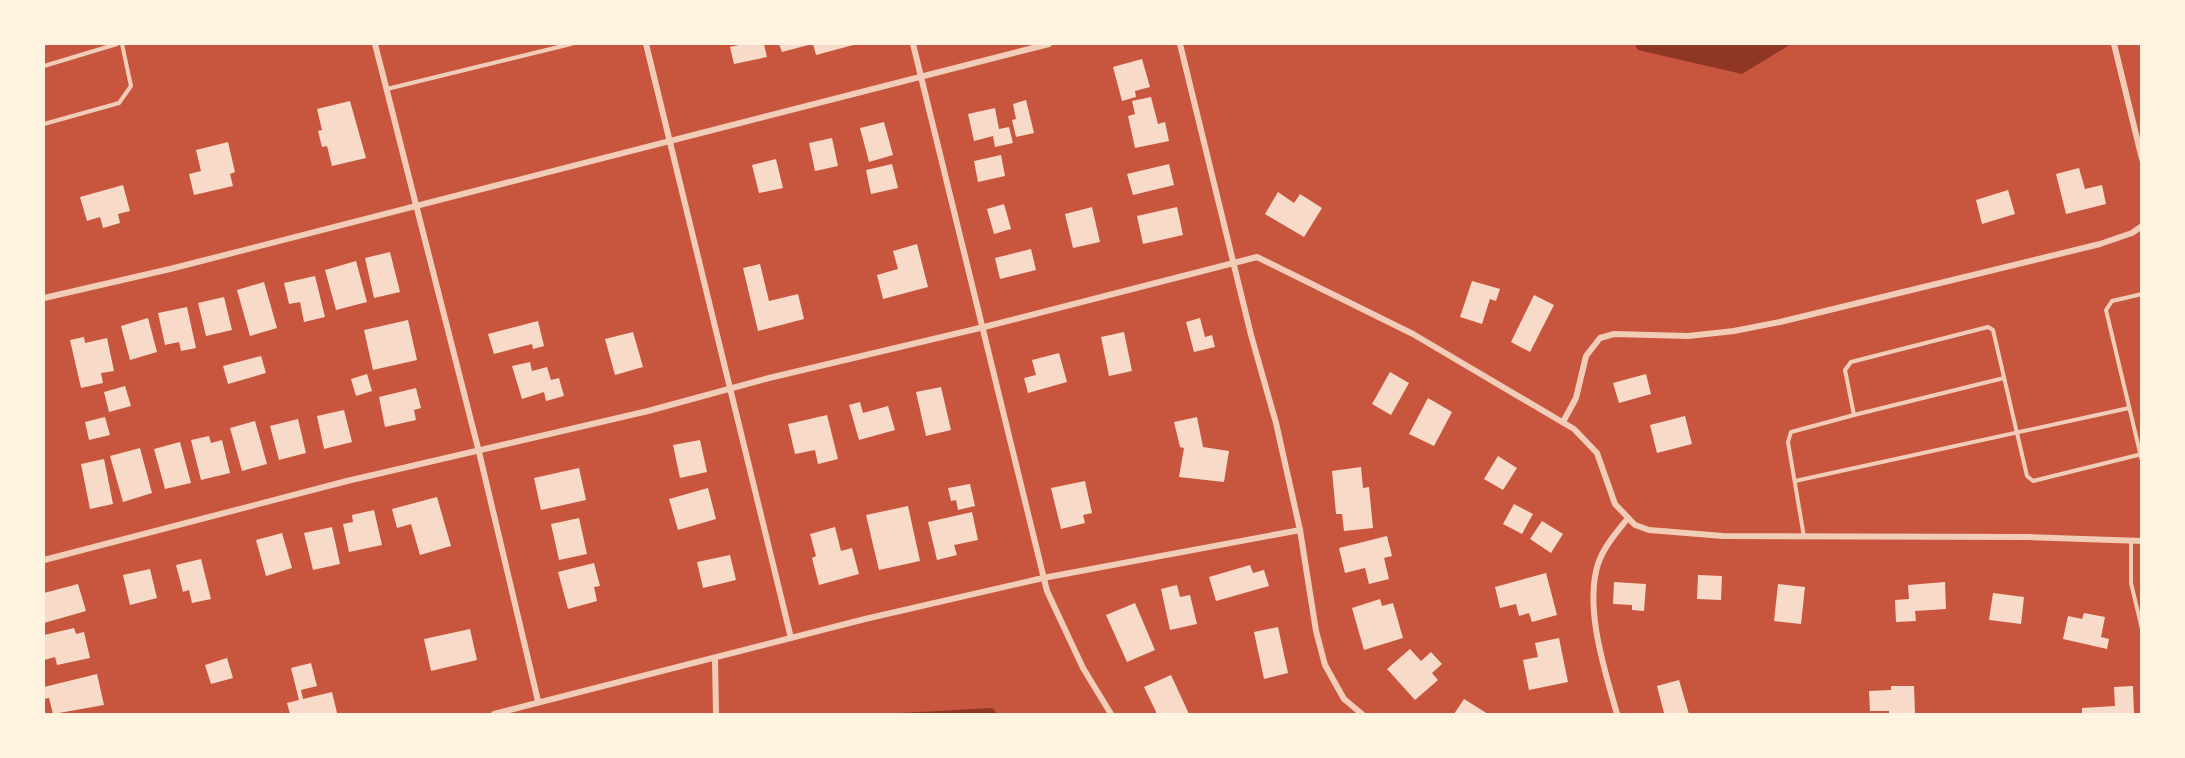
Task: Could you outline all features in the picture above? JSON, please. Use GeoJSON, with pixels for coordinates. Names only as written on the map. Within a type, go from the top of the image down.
{"type":"FeatureCollection","features":[{"type":"Feature","properties":{"kind":"street"},"geometry":{"type":"LineString","coordinates":[[375,44],[538,701]]}},
{"type":"Feature","properties":{"kind":"street"},"geometry":{"type":"LineString","coordinates":[[646,44],[790,638]]}},
{"type":"Feature","properties":{"kind":"street"},"geometry":{"type":"LineString","coordinates":[[913,44],[984,327],[1043,578],[1056,615],[1083,668],[1111,714]]}},
{"type":"Feature","properties":{"kind":"street"},"geometry":{"type":"LineString","coordinates":[[44,298],[170,269],[1049,44]]}},
{"type":"Feature","properties":{"kind":"street"},"geometry":{"type":"LineString","coordinates":[[1180,44],[1236,263],[1300,530],[1316,631],[1325,665],[1344,699],[1362,714]]}},
{"type":"Feature","properties":{"kind":"street"},"geometry":{"type":"LineString","coordinates":[[2114,44],[2142,159]]}},
{"type":"Feature","properties":{"kind":"street"},"geometry":{"type":"LineString","coordinates":[[1563,422],[1576,398],[1586,356],[1600,338],[1614,334],[1688,336],[1734,331],[1780,322],[2100,244],[2142,226]]}},
{"type":"Feature","properties":{"kind":"street"},"geometry":{"type":"LineString","coordinates":[[44,560],[346,481],[478,452],[1257,257],[1320,286],[1413,334],[1563,422],[1588,440],[1598,453],[1615,504],[1635,525],[1649,530],[1723,536],[2142,541]]}},
{"type":"Feature","properties":{"kind":"street"},"geometry":{"type":"LineString","coordinates":[[1617,714],[1593,609],[1593,585],[1607,544],[1628,518]]}},
{"type":"Feature","properties":{"kind":"street"},"geometry":{"type":"LineString","coordinates":[[494,714],[538,701],[716,659],[790,638],[1043,578],[1300,530]]}},
{"type":"Feature","properties":{"kind":"street"},"geometry":{"type":"LineString","coordinates":[[716,659],[716,714]]}},
{"type":"Feature","properties":{"kind":"lane"},"geometry":{"type":"LineString","coordinates":[[44,66],[119,44],[131,86],[119,103],[44,124]]}},
{"type":"Feature","properties":{"kind":"lane"},"geometry":{"type":"LineString","coordinates":[[386,89],[571,44]]}},
{"type":"Feature","properties":{"kind":"lane"},"geometry":{"type":"LineString","coordinates":[[2142,294],[2112,301],[2106,310],[2142,461]]}},
{"type":"Feature","properties":{"kind":"lane"},"geometry":{"type":"LineString","coordinates":[[1854,415],[1845,370],[1851,362],[1988,327],[1993,330],[2027,476],[2033,481],[2141,454]]}},
{"type":"Feature","properties":{"kind":"lane"},"geometry":{"type":"LineString","coordinates":[[1804,537],[1788,442],[1791,432],[2004,378]]}},
{"type":"Feature","properties":{"kind":"lane"},"geometry":{"type":"LineString","coordinates":[[1795,481],[2129,408]]}},
{"type":"Feature","properties":{"kind":"lane"},"geometry":{"type":"LineString","coordinates":[[2131,541],[2131,583],[2142,630]]}},
{"type":"Feature","properties":{"kind":"shaded area"},"geometry":{"type":"Polygon","coordinates":[[[1635,44],[1791,44],[1742,74],[1638,50],[1635,44]]]}},
{"type":"Feature","properties":{"kind":"shaded area"},"geometry":{"type":"Polygon","coordinates":[[[992,708],[998,714],[882,714],[992,708]]]}},
{"type":"Feature","properties":{"kind":"building"},"geometry":{"type":"Polygon","coordinates":[[[743,44],[764,44],[767,57],[734,64],[730,47],[743,44]]]}},
{"type":"Feature","properties":{"kind":"building"},"geometry":{"type":"Polygon","coordinates":[[[779,44],[812,44],[782,52],[779,44]]]}},
{"type":"Feature","properties":{"kind":"building"},"geometry":{"type":"Polygon","coordinates":[[[813,44],[857,44],[816,55],[813,44]]]}},
{"type":"Feature","properties":{"kind":"building"},"geometry":{"type":"Polygon","coordinates":[[[1142,59],[1150,87],[1135,91],[1136,97],[1122,101],[1113,67],[1142,59]]]}},
{"type":"Feature","properties":{"kind":"building"},"geometry":{"type":"Polygon","coordinates":[[[1151,97],[1158,124],[1165,122],[1169,141],[1135,148],[1128,116],[1135,114],[1132,101],[1151,97]]]}},
{"type":"Feature","properties":{"kind":"building"},"geometry":{"type":"Polygon","coordinates":[[[1026,100],[1034,133],[1016,137],[1012,120],[1016,119],[1013,104],[1026,100]]]}},
{"type":"Feature","properties":{"kind":"building"},"geometry":{"type":"Polygon","coordinates":[[[350,101],[366,158],[332,166],[327,146],[322,147],[318,131],[322,130],[317,109],[350,101]]]}},
{"type":"Feature","properties":{"kind":"building"},"geometry":{"type":"Polygon","coordinates":[[[995,108],[999,129],[1009,127],[1013,143],[995,147],[993,136],[974,141],[968,114],[995,108]]]}},
{"type":"Feature","properties":{"kind":"building"},"geometry":{"type":"Polygon","coordinates":[[[884,122],[893,155],[869,162],[860,128],[884,122]]]}},
{"type":"Feature","properties":{"kind":"building"},"geometry":{"type":"Polygon","coordinates":[[[832,138],[838,166],[815,171],[809,143],[832,138]]]}},
{"type":"Feature","properties":{"kind":"building"},"geometry":{"type":"Polygon","coordinates":[[[228,142],[235,172],[230,174],[233,186],[194,195],[189,174],[201,171],[196,150],[228,142]]]}},
{"type":"Feature","properties":{"kind":"building"},"geometry":{"type":"Polygon","coordinates":[[[1001,155],[1005,176],[978,182],[974,161],[1001,155]]]}},
{"type":"Feature","properties":{"kind":"building"},"geometry":{"type":"Polygon","coordinates":[[[776,159],[783,188],[759,193],[752,165],[776,159]]]}},
{"type":"Feature","properties":{"kind":"building"},"geometry":{"type":"Polygon","coordinates":[[[892,164],[898,188],[871,194],[866,170],[892,164]]]}},
{"type":"Feature","properties":{"kind":"building"},"geometry":{"type":"Polygon","coordinates":[[[1169,164],[1174,185],[1133,195],[1127,174],[1169,164]]]}},
{"type":"Feature","properties":{"kind":"building"},"geometry":{"type":"Polygon","coordinates":[[[2079,168],[2085,189],[2102,185],[2106,204],[2066,214],[2056,174],[2079,168]]]}},
{"type":"Feature","properties":{"kind":"building"},"geometry":{"type":"Polygon","coordinates":[[[123,185],[130,211],[118,214],[120,223],[103,228],[100,217],[87,221],[80,197],[123,185]]]}},
{"type":"Feature","properties":{"kind":"building"},"geometry":{"type":"Polygon","coordinates":[[[2008,190],[2015,214],[1982,224],[1976,200],[2008,190]]]}},
{"type":"Feature","properties":{"kind":"building"},"geometry":{"type":"Polygon","coordinates":[[[1278,192],[1294,203],[1300,194],[1322,208],[1304,237],[1265,214],[1278,192]]]}},
{"type":"Feature","properties":{"kind":"building"},"geometry":{"type":"Polygon","coordinates":[[[1004,204],[1011,229],[994,234],[987,209],[1004,204]]]}},
{"type":"Feature","properties":{"kind":"building"},"geometry":{"type":"Polygon","coordinates":[[[1092,207],[1100,242],[1073,248],[1065,214],[1092,207]]]}},
{"type":"Feature","properties":{"kind":"building"},"geometry":{"type":"Polygon","coordinates":[[[1177,207],[1183,235],[1143,244],[1137,216],[1177,207]]]}},
{"type":"Feature","properties":{"kind":"building"},"geometry":{"type":"Polygon","coordinates":[[[917,244],[928,287],[883,299],[877,275],[898,269],[893,251],[917,244]]]}},
{"type":"Feature","properties":{"kind":"building"},"geometry":{"type":"Polygon","coordinates":[[[1031,249],[1036,270],[1000,279],[995,258],[1031,249]]]}},
{"type":"Feature","properties":{"kind":"building"},"geometry":{"type":"Polygon","coordinates":[[[390,252],[400,292],[374,298],[365,258],[390,252]]]}},
{"type":"Feature","properties":{"kind":"building"},"geometry":{"type":"Polygon","coordinates":[[[356,261],[367,302],[336,310],[325,270],[356,261]]]}},
{"type":"Feature","properties":{"kind":"building"},"geometry":{"type":"Polygon","coordinates":[[[760,264],[769,301],[798,294],[804,319],[758,331],[743,268],[760,264]]]}},
{"type":"Feature","properties":{"kind":"building"},"geometry":{"type":"Polygon","coordinates":[[[315,276],[325,317],[304,322],[300,302],[289,304],[284,283],[315,276]]]}},
{"type":"Feature","properties":{"kind":"building"},"geometry":{"type":"Polygon","coordinates":[[[1472,281],[1500,289],[1496,301],[1490,299],[1482,324],[1460,317],[1472,281]]]}},
{"type":"Feature","properties":{"kind":"building"},"geometry":{"type":"Polygon","coordinates":[[[264,282],[277,328],[250,336],[237,290],[264,282]]]}},
{"type":"Feature","properties":{"kind":"building"},"geometry":{"type":"Polygon","coordinates":[[[1534,295],[1554,305],[1530,352],[1511,342],[1534,295]]]}},
{"type":"Feature","properties":{"kind":"building"},"geometry":{"type":"Polygon","coordinates":[[[224,297],[232,330],[206,336],[198,303],[224,297]]]}},
{"type":"Feature","properties":{"kind":"building"},"geometry":{"type":"Polygon","coordinates":[[[187,307],[196,348],[181,351],[179,342],[165,345],[158,313],[187,307]]]}},
{"type":"Feature","properties":{"kind":"building"},"geometry":{"type":"Polygon","coordinates":[[[148,318],[157,352],[130,360],[121,326],[148,318]]]}},
{"type":"Feature","properties":{"kind":"building"},"geometry":{"type":"Polygon","coordinates":[[[1200,318],[1205,337],[1212,335],[1215,347],[1194,352],[1186,322],[1200,318]]]}},
{"type":"Feature","properties":{"kind":"building"},"geometry":{"type":"Polygon","coordinates":[[[408,320],[417,360],[373,370],[364,330],[408,320]]]}},
{"type":"Feature","properties":{"kind":"building"},"geometry":{"type":"Polygon","coordinates":[[[538,321],[544,346],[533,349],[532,344],[494,354],[488,334],[538,321]]]}},
{"type":"Feature","properties":{"kind":"building"},"geometry":{"type":"Polygon","coordinates":[[[633,332],[643,367],[615,375],[605,339],[633,332]]]}},
{"type":"Feature","properties":{"kind":"building"},"geometry":{"type":"Polygon","coordinates":[[[1124,332],[1132,371],[1109,376],[1101,337],[1124,332]]]}},
{"type":"Feature","properties":{"kind":"building"},"geometry":{"type":"Polygon","coordinates":[[[84,337],[85,343],[107,338],[114,371],[101,373],[103,383],[81,388],[70,340],[84,337]]]}},
{"type":"Feature","properties":{"kind":"building"},"geometry":{"type":"Polygon","coordinates":[[[1059,353],[1067,382],[1028,393],[1024,378],[1036,375],[1032,360],[1059,353]]]}},
{"type":"Feature","properties":{"kind":"building"},"geometry":{"type":"Polygon","coordinates":[[[261,356],[266,373],[228,384],[223,366],[261,356]]]}},
{"type":"Feature","properties":{"kind":"building"},"geometry":{"type":"Polygon","coordinates":[[[530,362],[532,371],[547,367],[551,380],[559,378],[564,396],[546,401],[544,392],[522,399],[512,366],[530,362]]]}},
{"type":"Feature","properties":{"kind":"building"},"geometry":{"type":"Polygon","coordinates":[[[1390,372],[1409,383],[1391,415],[1372,404],[1390,372]]]}},
{"type":"Feature","properties":{"kind":"building"},"geometry":{"type":"Polygon","coordinates":[[[367,374],[372,391],[356,396],[351,379],[367,374]]]}},
{"type":"Feature","properties":{"kind":"building"},"geometry":{"type":"Polygon","coordinates":[[[1646,374],[1651,394],[1619,403],[1613,383],[1646,374]]]}},
{"type":"Feature","properties":{"kind":"building"},"geometry":{"type":"Polygon","coordinates":[[[125,386],[131,406],[109,412],[104,392],[125,386]]]}},
{"type":"Feature","properties":{"kind":"building"},"geometry":{"type":"Polygon","coordinates":[[[941,387],[951,430],[926,436],[916,392],[941,387]]]}},
{"type":"Feature","properties":{"kind":"building"},"geometry":{"type":"Polygon","coordinates":[[[416,388],[421,408],[414,410],[416,420],[385,427],[379,397],[416,388]]]}},
{"type":"Feature","properties":{"kind":"building"},"geometry":{"type":"Polygon","coordinates":[[[1428,398],[1452,412],[1434,446],[1409,434],[1428,398]]]}},
{"type":"Feature","properties":{"kind":"building"},"geometry":{"type":"Polygon","coordinates":[[[860,402],[863,413],[888,406],[895,430],[859,440],[849,405],[860,402]]]}},
{"type":"Feature","properties":{"kind":"building"},"geometry":{"type":"Polygon","coordinates":[[[344,410],[352,442],[324,449],[317,416],[344,410]]]}},
{"type":"Feature","properties":{"kind":"building"},"geometry":{"type":"Polygon","coordinates":[[[827,415],[838,459],[818,464],[815,450],[795,454],[788,424],[827,415]]]}},
{"type":"Feature","properties":{"kind":"building"},"geometry":{"type":"Polygon","coordinates":[[[1685,416],[1692,444],[1657,453],[1650,425],[1685,416]]]}},
{"type":"Feature","properties":{"kind":"building"},"geometry":{"type":"Polygon","coordinates":[[[105,417],[110,435],[89,440],[85,422],[105,417]]]}},
{"type":"Feature","properties":{"kind":"building"},"geometry":{"type":"Polygon","coordinates":[[[1197,417],[1203,447],[1229,451],[1224,482],[1179,477],[1184,448],[1180,447],[1174,422],[1197,417]]]}},
{"type":"Feature","properties":{"kind":"building"},"geometry":{"type":"Polygon","coordinates":[[[298,419],[306,453],[279,460],[270,426],[298,419]]]}},
{"type":"Feature","properties":{"kind":"building"},"geometry":{"type":"Polygon","coordinates":[[[255,421],[267,464],[242,471],[230,428],[255,421]]]}},
{"type":"Feature","properties":{"kind":"building"},"geometry":{"type":"Polygon","coordinates":[[[209,436],[211,443],[222,440],[230,473],[201,480],[191,440],[209,436]]]}},
{"type":"Feature","properties":{"kind":"building"},"geometry":{"type":"Polygon","coordinates":[[[700,440],[707,472],[680,478],[673,445],[700,440]]]}},
{"type":"Feature","properties":{"kind":"building"},"geometry":{"type":"Polygon","coordinates":[[[180,442],[191,483],[165,489],[154,449],[180,442]]]}},
{"type":"Feature","properties":{"kind":"building"},"geometry":{"type":"Polygon","coordinates":[[[140,448],[152,493],[123,502],[110,456],[140,448]]]}},
{"type":"Feature","properties":{"kind":"building"},"geometry":{"type":"Polygon","coordinates":[[[1498,456],[1517,468],[1503,490],[1484,479],[1498,456]]]}},
{"type":"Feature","properties":{"kind":"building"},"geometry":{"type":"Polygon","coordinates":[[[104,459],[113,504],[90,509],[81,464],[104,459]]]}},
{"type":"Feature","properties":{"kind":"building"},"geometry":{"type":"Polygon","coordinates":[[[1361,467],[1363,488],[1369,487],[1373,528],[1344,531],[1342,514],[1336,514],[1332,471],[1361,467]]]}},
{"type":"Feature","properties":{"kind":"building"},"geometry":{"type":"Polygon","coordinates":[[[579,468],[586,500],[541,510],[534,478],[579,468]]]}},
{"type":"Feature","properties":{"kind":"building"},"geometry":{"type":"Polygon","coordinates":[[[1085,481],[1092,513],[1083,515],[1085,523],[1061,529],[1051,488],[1085,481]]]}},
{"type":"Feature","properties":{"kind":"building"},"geometry":{"type":"Polygon","coordinates":[[[970,484],[975,506],[958,510],[956,500],[951,501],[948,488],[970,484]]]}},
{"type":"Feature","properties":{"kind":"building"},"geometry":{"type":"Polygon","coordinates":[[[708,488],[716,519],[678,530],[669,499],[708,488]]]}},
{"type":"Feature","properties":{"kind":"building"},"geometry":{"type":"Polygon","coordinates":[[[437,497],[451,546],[420,555],[411,524],[397,528],[392,509],[437,497]]]}},
{"type":"Feature","properties":{"kind":"building"},"geometry":{"type":"Polygon","coordinates":[[[1514,504],[1533,514],[1522,534],[1503,524],[1514,504]]]}},
{"type":"Feature","properties":{"kind":"building"},"geometry":{"type":"Polygon","coordinates":[[[908,506],[920,561],[879,570],[866,515],[908,506]]]}},
{"type":"Feature","properties":{"kind":"building"},"geometry":{"type":"Polygon","coordinates":[[[374,510],[382,545],[349,552],[343,524],[353,522],[352,515],[374,510]]]}},
{"type":"Feature","properties":{"kind":"building"},"geometry":{"type":"Polygon","coordinates":[[[972,512],[978,540],[954,545],[957,555],[937,560],[928,522],[972,512]]]}},
{"type":"Feature","properties":{"kind":"building"},"geometry":{"type":"Polygon","coordinates":[[[579,518],[587,554],[559,560],[551,524],[579,518]]]}},
{"type":"Feature","properties":{"kind":"building"},"geometry":{"type":"Polygon","coordinates":[[[1542,521],[1563,534],[1551,553],[1530,539],[1542,521]]]}},
{"type":"Feature","properties":{"kind":"building"},"geometry":{"type":"Polygon","coordinates":[[[332,527],[340,564],[313,570],[304,533],[332,527]]]}},
{"type":"Feature","properties":{"kind":"building"},"geometry":{"type":"Polygon","coordinates":[[[835,527],[841,551],[852,548],[859,574],[819,585],[812,558],[816,556],[810,534],[835,527]]]}},
{"type":"Feature","properties":{"kind":"building"},"geometry":{"type":"Polygon","coordinates":[[[282,533],[292,568],[266,576],[256,540],[282,533]]]}},
{"type":"Feature","properties":{"kind":"building"},"geometry":{"type":"Polygon","coordinates":[[[1387,536],[1392,556],[1384,558],[1389,579],[1369,584],[1365,568],[1345,573],[1339,548],[1387,536]]]}},
{"type":"Feature","properties":{"kind":"building"},"geometry":{"type":"Polygon","coordinates":[[[730,555],[736,580],[703,588],[697,562],[730,555]]]}},
{"type":"Feature","properties":{"kind":"building"},"geometry":{"type":"Polygon","coordinates":[[[201,559],[211,599],[192,603],[189,590],[183,592],[176,565],[201,559]]]}},
{"type":"Feature","properties":{"kind":"building"},"geometry":{"type":"Polygon","coordinates":[[[594,563],[600,586],[594,587],[597,601],[568,609],[558,572],[594,563]]]}},
{"type":"Feature","properties":{"kind":"building"},"geometry":{"type":"Polygon","coordinates":[[[1250,565],[1253,573],[1264,570],[1269,586],[1216,601],[1209,577],[1250,565]]]}},
{"type":"Feature","properties":{"kind":"building"},"geometry":{"type":"Polygon","coordinates":[[[150,569],[157,598],[130,605],[123,575],[150,569]]]}},
{"type":"Feature","properties":{"kind":"building"},"geometry":{"type":"Polygon","coordinates":[[[1546,573],[1557,615],[1532,622],[1529,613],[1519,616],[1516,604],[1500,608],[1495,587],[1546,573]]]}},
{"type":"Feature","properties":{"kind":"building"},"geometry":{"type":"Polygon","coordinates":[[[1698,575],[1722,576],[1721,600],[1697,599],[1698,575]]]}},
{"type":"Feature","properties":{"kind":"building"},"geometry":{"type":"Polygon","coordinates":[[[1614,582],[1646,584],[1644,611],[1632,610],[1632,605],[1613,604],[1614,582]]]}},
{"type":"Feature","properties":{"kind":"building"},"geometry":{"type":"Polygon","coordinates":[[[1945,582],[1946,609],[1915,611],[1916,621],[1896,622],[1895,600],[1909,599],[1908,585],[1945,582]]]}},
{"type":"Feature","properties":{"kind":"building"},"geometry":{"type":"Polygon","coordinates":[[[78,584],[86,611],[44,623],[44,593],[78,584]]]}},
{"type":"Feature","properties":{"kind":"building"},"geometry":{"type":"Polygon","coordinates":[[[1778,584],[1805,587],[1801,624],[1774,621],[1778,584]]]}},
{"type":"Feature","properties":{"kind":"building"},"geometry":{"type":"Polygon","coordinates":[[[1177,585],[1180,597],[1190,595],[1197,624],[1170,630],[1161,589],[1177,585]]]}},
{"type":"Feature","properties":{"kind":"building"},"geometry":{"type":"Polygon","coordinates":[[[1993,593],[2024,597],[2021,624],[1989,620],[1993,593]]]}},
{"type":"Feature","properties":{"kind":"building"},"geometry":{"type":"Polygon","coordinates":[[[1380,599],[1382,606],[1393,603],[1403,638],[1364,650],[1352,608],[1380,599]]]}},
{"type":"Feature","properties":{"kind":"building"},"geometry":{"type":"Polygon","coordinates":[[[1135,603],[1155,650],[1127,662],[1106,615],[1135,603]]]}},
{"type":"Feature","properties":{"kind":"building"},"geometry":{"type":"Polygon","coordinates":[[[2084,613],[2105,617],[2101,637],[2109,639],[2107,649],[2063,639],[2068,616],[2082,619],[2084,613]]]}},
{"type":"Feature","properties":{"kind":"building"},"geometry":{"type":"Polygon","coordinates":[[[1278,627],[1288,673],[1264,679],[1254,632],[1278,627]]]}},
{"type":"Feature","properties":{"kind":"building"},"geometry":{"type":"Polygon","coordinates":[[[74,628],[76,634],[84,632],[90,658],[57,665],[55,657],[44,660],[44,635],[74,628]]]}},
{"type":"Feature","properties":{"kind":"building"},"geometry":{"type":"Polygon","coordinates":[[[470,629],[477,660],[431,671],[424,639],[470,629]]]}},
{"type":"Feature","properties":{"kind":"building"},"geometry":{"type":"Polygon","coordinates":[[[1559,638],[1568,682],[1529,690],[1523,660],[1538,657],[1535,643],[1559,638]]]}},
{"type":"Feature","properties":{"kind":"building"},"geometry":{"type":"Polygon","coordinates":[[[1410,649],[1421,661],[1431,652],[1442,664],[1432,673],[1438,680],[1415,700],[1387,669],[1410,649]]]}},
{"type":"Feature","properties":{"kind":"building"},"geometry":{"type":"Polygon","coordinates":[[[227,658],[233,678],[211,684],[205,665],[227,658]]]}},
{"type":"Feature","properties":{"kind":"building"},"geometry":{"type":"Polygon","coordinates":[[[311,663],[317,686],[301,690],[303,699],[332,692],[337,713],[290,714],[287,703],[299,700],[291,668],[311,663]]]}},
{"type":"Feature","properties":{"kind":"building"},"geometry":{"type":"Polygon","coordinates":[[[97,674],[104,705],[53,714],[49,698],[44,699],[44,687],[97,674]]]}},
{"type":"Feature","properties":{"kind":"building"},"geometry":{"type":"Polygon","coordinates":[[[1171,675],[1189,714],[1157,714],[1144,687],[1171,675]]]}},
{"type":"Feature","properties":{"kind":"building"},"geometry":{"type":"Polygon","coordinates":[[[1679,680],[1689,714],[1660,714],[1664,713],[1657,686],[1679,680]]]}},
{"type":"Feature","properties":{"kind":"building"},"geometry":{"type":"Polygon","coordinates":[[[1891,686],[1914,686],[1915,714],[1870,711],[1869,691],[1891,690],[1891,686]]]}},
{"type":"Feature","properties":{"kind":"building"},"geometry":{"type":"Polygon","coordinates":[[[2133,686],[2134,714],[2082,714],[2082,708],[2115,706],[2114,687],[2133,686]]]}},
{"type":"Feature","properties":{"kind":"building"},"geometry":{"type":"Polygon","coordinates":[[[1464,699],[1488,714],[1454,714],[1464,699]]]}}]}
